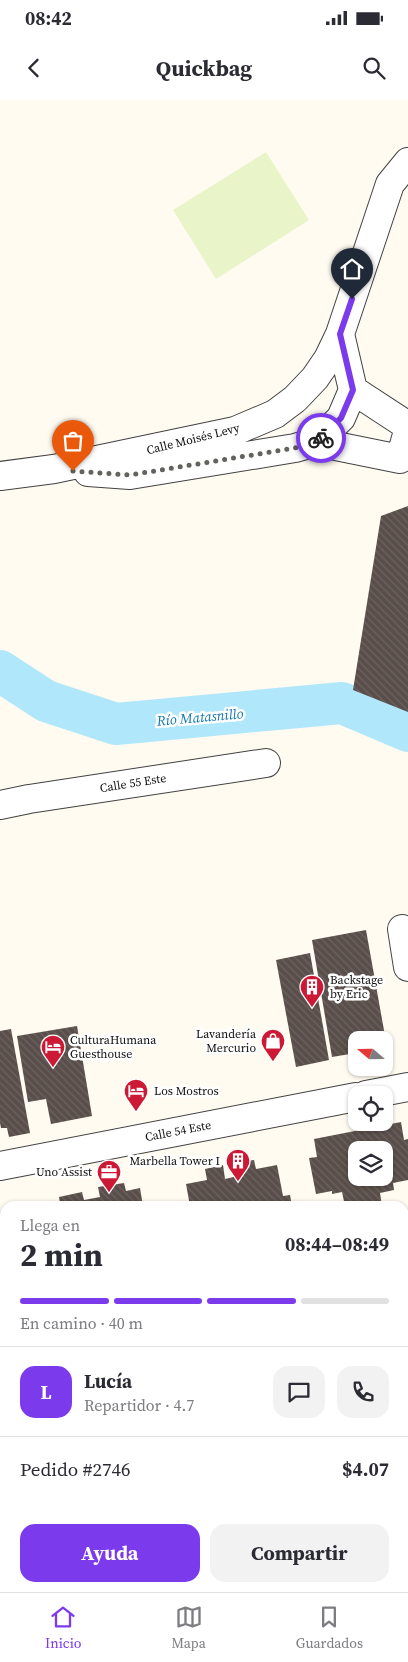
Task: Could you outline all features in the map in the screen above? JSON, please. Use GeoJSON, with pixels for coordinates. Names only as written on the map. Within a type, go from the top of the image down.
{"type":"FeatureCollection","features":[{"type":"Feature","properties":{"kind":"street","name":"Calle Moisés Levy"},"geometry":{"type":"LineString","coordinates":[[6,475],[54,469],[235,431],[275,414],[295,399],[315,378],[328,359],[340,334],[390,184],[408,162]]}},
{"type":"Feature","properties":{"kind":"street"},"geometry":{"type":"LineString","coordinates":[[316,442],[341,418],[353,390],[340,334]]}},
{"type":"Feature","properties":{"kind":"street"},"geometry":{"type":"LineString","coordinates":[[353,390],[408,426]]}},
{"type":"Feature","properties":{"kind":"street"},"geometry":{"type":"LineString","coordinates":[[54,469],[130,475],[295,448],[316,442],[400,459],[408,431]]}},
{"type":"Feature","properties":{"kind":"street","name":"Calle 55 Este"},"geometry":{"type":"LineString","coordinates":[[0,805],[30,798],[266,762]]}},
{"type":"Feature","properties":{"kind":"street"},"geometry":{"type":"LineString","coordinates":[[402,929],[408,967]]}},
{"type":"Feature","properties":{"kind":"street"},"geometry":{"type":"LineString","coordinates":[[393,1090],[408,1087]]}},
{"type":"Feature","properties":{"kind":"street","name":"Calle 54 Este"},"geometry":{"type":"LineString","coordinates":[[0,1166],[348,1099]]}},
{"type":"Feature","properties":{"kind":"green space"},"geometry":{"type":"Polygon","coordinates":[[[266,152],[309,220],[216,279],[173,210],[266,152]]]}},
{"type":"Feature","properties":{"kind":"building"},"geometry":{"type":"Polygon","coordinates":[[[408,506],[408,712],[353,690],[381,516],[408,506]]]}},
{"type":"Feature","properties":{"kind":"building"},"geometry":{"type":"Polygon","coordinates":[[[366,930],[384,1031],[348,1031],[348,1054],[332,1057],[312,940],[366,930]]]}},
{"type":"Feature","properties":{"kind":"building"},"geometry":{"type":"Polygon","coordinates":[[[310,953],[329,1060],[296,1067],[276,960],[310,953]]]}},
{"type":"Feature","properties":{"kind":"building","name":"CulturaHumana Guesthouse"},"geometry":{"type":"Polygon","coordinates":[[[77,1026],[92,1116],[51,1124],[46,1099],[28,1102],[17,1036],[77,1026]]]}},
{"type":"Feature","properties":{"kind":"building"},"geometry":{"type":"Polygon","coordinates":[[[11,1029],[30,1133],[9,1137],[7,1128],[1,1128],[0,1123],[0,1031],[11,1029]]]}},
{"type":"Feature","properties":{"kind":"building"},"geometry":{"type":"Polygon","coordinates":[[[401,1122],[404,1140],[408,1139],[408,1180],[393,1183],[394,1190],[380,1193],[381,1201],[344,1201],[342,1192],[332,1194],[332,1191],[316,1194],[309,1158],[317,1157],[314,1139],[355,1131],[393,1131],[393,1124],[401,1122]]]}},
{"type":"Feature","properties":{"kind":"building","name":"Marbella Tower I"},"geometry":{"type":"Polygon","coordinates":[[[254,1160],[256,1169],[277,1165],[283,1196],[290,1195],[291,1201],[189,1201],[186,1184],[207,1180],[205,1169],[223,1165],[225,1179],[242,1175],[240,1162],[254,1160]]]}},
{"type":"Feature","properties":{"kind":"building"},"geometry":{"type":"Polygon","coordinates":[[[124,1183],[126,1191],[140,1188],[142,1201],[60,1201],[59,1197],[82,1192],[84,1200],[100,1197],[98,1187],[124,1183]]]}},
{"type":"Feature","properties":{"kind":"waterway","name":"Río Matasnillo"},"geometry":{"type":"LineString","coordinates":[[0,671],[46,701],[116,724],[342,703],[408,731]]}},
{"type":"Feature","properties":{"kind":"way so far"},"geometry":{"type":"LineString","coordinates":[[73,471],[130,475],[295,448],[316,442],[321,438]]}},
{"type":"Feature","properties":{"kind":"place","name":"Backstage by Eric"},"geometry":{"type":"Point","coordinates":[312,1008]}},
{"type":"Feature","properties":{"kind":"place","name":"Lavandería Mercurio"},"geometry":{"type":"Point","coordinates":[273,1062]}},
{"type":"Feature","properties":{"kind":"place","name":"CulturaHumana Guesthouse"},"geometry":{"type":"Point","coordinates":[53,1068]}},
{"type":"Feature","properties":{"kind":"place","name":"Los Mostros"},"geometry":{"type":"Point","coordinates":[136,1112]}},
{"type":"Feature","properties":{"kind":"place","name":"Marbella Tower I"},"geometry":{"type":"Point","coordinates":[238,1182]}},
{"type":"Feature","properties":{"kind":"place","name":"Uno Assist"},"geometry":{"type":"Point","coordinates":[109,1193]}},
{"type":"Feature","properties":{"kind":"route"},"geometry":{"type":"LineString","coordinates":[[321,438],[341,418],[353,390],[340,334],[352,299]]}}]}
